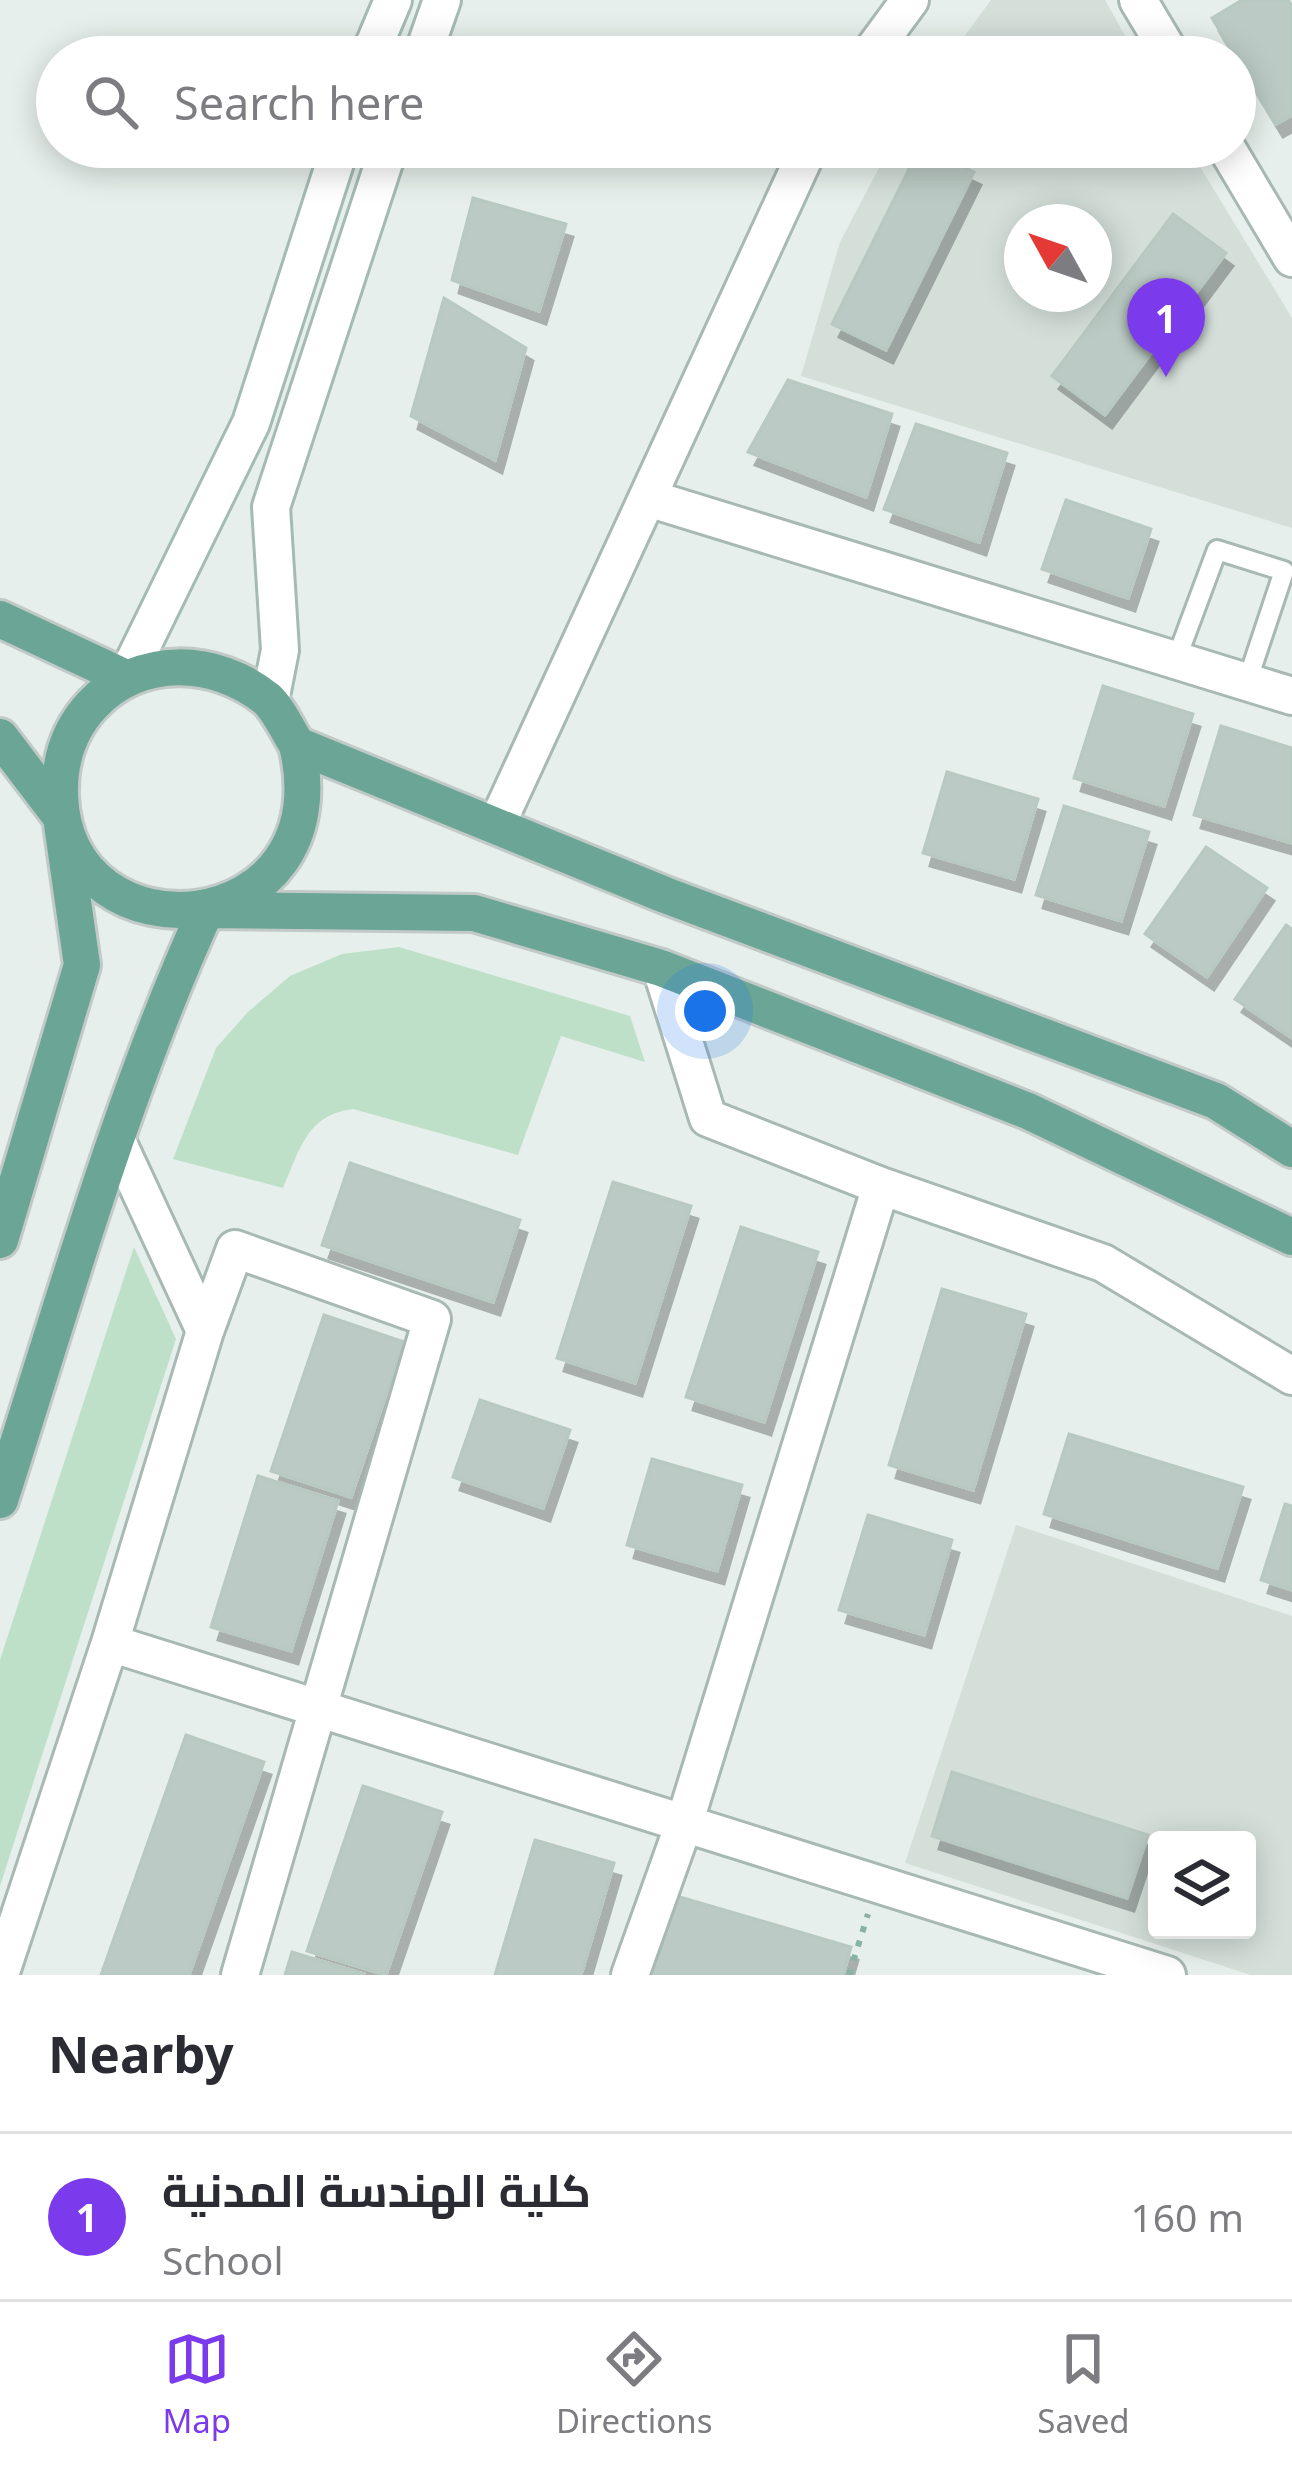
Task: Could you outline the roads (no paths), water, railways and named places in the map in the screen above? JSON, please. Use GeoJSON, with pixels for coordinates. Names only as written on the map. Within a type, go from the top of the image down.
{"type":"FeatureCollection","features":[{"type":"Feature","properties":{"kind":"main road"},"geometry":{"type":"LineString","coordinates":[[0,619],[126,678]]}},
{"type":"Feature","properties":{"kind":"main road"},"geometry":{"type":"LineString","coordinates":[[0,1240],[82,965],[61,817],[59,771],[70,735],[82,715],[126,678],[185,665],[222,671],[270,701],[297,745],[304,775],[303,812],[287,853],[260,884],[206,910],[169,991],[116,1139],[0,1500]]}},
{"type":"Feature","properties":{"kind":"main road"},"geometry":{"type":"LineString","coordinates":[[0,737],[61,817],[76,854],[120,896],[152,908],[473,913],[661,968],[1028,1111],[1292,1237]]}},
{"type":"Feature","properties":{"kind":"main road"},"geometry":{"type":"LineString","coordinates":[[297,745],[687,904],[1216,1101],[1292,1149]]}},
{"type":"Feature","properties":{"kind":"street"},"geometry":{"type":"LineString","coordinates":[[378,36],[393,0]]}},
{"type":"Feature","properties":{"kind":"street"},"geometry":{"type":"LineString","coordinates":[[429,36],[442,0]]}},
{"type":"Feature","properties":{"kind":"street"},"geometry":{"type":"LineString","coordinates":[[883,36],[910,0]]}},
{"type":"Feature","properties":{"kind":"street"},"geometry":{"type":"LineString","coordinates":[[1138,0],[1159,36]]}},
{"type":"Feature","properties":{"kind":"street"},"geometry":{"type":"LineString","coordinates":[[126,678],[250,422],[333,168]]}},
{"type":"Feature","properties":{"kind":"street"},"geometry":{"type":"LineString","coordinates":[[270,701],[280,650],[271,506],[382,168]]}},
{"type":"Feature","properties":{"kind":"street"},"geometry":{"type":"LineString","coordinates":[[496,826],[799,168]]}},
{"type":"Feature","properties":{"kind":"street"},"geometry":{"type":"LineString","coordinates":[[1239,168],[1292,257]]}},
{"type":"Feature","properties":{"kind":"street"},"geometry":{"type":"LineString","coordinates":[[648,498],[1292,696]]}},
{"type":"Feature","properties":{"kind":"street"},"geometry":{"type":"LineString","coordinates":[[661,968],[708,1118],[880,1186],[1103,1263],[1292,1376]]}},
{"type":"Feature","properties":{"kind":"street"},"geometry":{"type":"LineString","coordinates":[[116,1139],[205,1330]]}},
{"type":"Feature","properties":{"kind":"street"},"geometry":{"type":"LineString","coordinates":[[630,1975],[685,1821],[880,1186]]}},
{"type":"Feature","properties":{"kind":"street"},"geometry":{"type":"LineString","coordinates":[[0,1975],[235,1249],[432,1319],[240,1975]]}},
{"type":"Feature","properties":{"kind":"street"},"geometry":{"type":"LineString","coordinates":[[110,1643],[1167,1975]]}},
{"type":"Feature","properties":{"kind":"lane"},"geometry":{"type":"LineString","coordinates":[[1176,660],[1216,550],[1284,571],[1247,682]]}},
{"type":"Feature","properties":{"kind":"place","name":"كلية الهندسة المدنية"},"geometry":{"type":"Point","coordinates":[1166,377]}}]}
